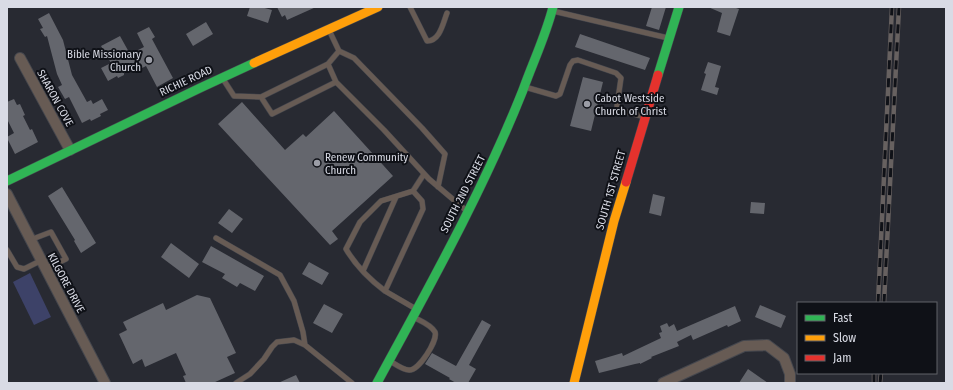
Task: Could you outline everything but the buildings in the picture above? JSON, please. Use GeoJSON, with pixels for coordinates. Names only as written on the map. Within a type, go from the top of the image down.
{"type":"FeatureCollection","features":[{"type":"Feature","properties":{"kind":"street","name":"RICHIE ROAD"},"geometry":{"type":"LineString","coordinates":[[7,181],[222,78],[378,7]]}},
{"type":"Feature","properties":{"kind":"street","name":"SOUTH 1ST STREET"},"geometry":{"type":"LineString","coordinates":[[574,383],[614,221],[679,7]]}},
{"type":"Feature","properties":{"kind":"street","name":"SOUTH 2ND STREET"},"geometry":{"type":"LineString","coordinates":[[377,383],[468,212],[495,156],[524,87],[553,9]]}},
{"type":"Feature","properties":{"kind":"street","name":"SHARON COVE"},"geometry":{"type":"LineString","coordinates":[[20,58],[70,150]]}},
{"type":"Feature","properties":{"kind":"street","name":"KILGORE DRIVE"},"geometry":{"type":"LineString","coordinates":[[7,194],[105,383]]}},
{"type":"Feature","properties":{"kind":"street"},"geometry":{"type":"LineString","coordinates":[[663,383],[744,346],[767,345],[784,358],[790,374],[790,383]]}},
{"type":"Feature","properties":{"kind":"lane"},"geometry":{"type":"LineString","coordinates":[[410,7],[427,41],[432,41],[437,38],[447,13]]}},
{"type":"Feature","properties":{"kind":"lane"},"geometry":{"type":"LineString","coordinates":[[553,9],[669,38]]}},
{"type":"Feature","properties":{"kind":"lane"},"geometry":{"type":"LineString","coordinates":[[329,29],[339,51],[354,58],[445,154],[438,187]]}},
{"type":"Feature","properties":{"kind":"lane"},"geometry":{"type":"LineString","coordinates":[[222,78],[234,96],[260,97],[328,64],[339,51]]}},
{"type":"Feature","properties":{"kind":"lane"},"geometry":{"type":"LineString","coordinates":[[524,87],[556,96],[562,91],[570,65],[573,61],[578,60],[616,73],[621,78],[617,106],[619,110],[645,117]]}},
{"type":"Feature","properties":{"kind":"lane"},"geometry":{"type":"LineString","coordinates":[[328,64],[336,82],[384,130],[424,174],[468,212]]}},
{"type":"Feature","properties":{"kind":"lane"},"geometry":{"type":"LineString","coordinates":[[260,97],[272,114],[336,82]]}},
{"type":"Feature","properties":{"kind":"lane"},"geometry":{"type":"LineString","coordinates":[[389,360],[408,370],[415,369],[420,365],[435,338],[434,331],[414,313],[385,291],[353,262],[346,249],[360,222],[382,201],[413,191],[424,174]]}},
{"type":"Feature","properties":{"kind":"lane"},"geometry":{"type":"LineString","coordinates":[[385,291],[423,209],[422,201],[413,191]]}},
{"type":"Feature","properties":{"kind":"lane"},"geometry":{"type":"LineString","coordinates":[[363,271],[396,197]]}},
{"type":"Feature","properties":{"kind":"lane"},"geometry":{"type":"LineString","coordinates":[[7,250],[17,267],[24,269],[66,259],[51,232],[30,240]]}},
{"type":"Feature","properties":{"kind":"lane"},"geometry":{"type":"LineString","coordinates":[[216,238],[280,276],[294,301],[303,332],[305,345]]}},
{"type":"Feature","properties":{"kind":"lane"},"geometry":{"type":"LineString","coordinates":[[236,383],[250,374],[277,342],[294,340],[305,345],[352,383]]}},
{"type":"Feature","properties":{"kind":"shaded area"},"geometry":{"type":"Polygon","coordinates":[[[30,273],[51,317],[34,325],[13,282],[30,273]]]}},
{"type":"Feature","properties":{"kind":"railway"},"geometry":{"type":"LineString","coordinates":[[878,302],[892,7]]}},
{"type":"Feature","properties":{"kind":"railway"},"geometry":{"type":"LineString","coordinates":[[884,302],[899,7]]}},
{"type":"Feature","properties":{"kind":"railway"},"geometry":{"type":"LineString","coordinates":[[874,374],[874,383]]}},
{"type":"Feature","properties":{"kind":"railway"},"geometry":{"type":"LineString","coordinates":[[880,383],[881,374]]}},
{"type":"Feature","properties":{"kind":"traffic: fast"},"geometry":{"type":"LineString","coordinates":[[377,383],[491,165],[523,90],[553,7]]}},
{"type":"Feature","properties":{"kind":"traffic: fast"},"geometry":{"type":"LineString","coordinates":[[658,75],[679,7]]}},
{"type":"Feature","properties":{"kind":"traffic: fast"},"geometry":{"type":"LineString","coordinates":[[7,181],[254,63]]}},
{"type":"Feature","properties":{"kind":"traffic: slow"},"geometry":{"type":"LineString","coordinates":[[254,63],[378,7]]}},
{"type":"Feature","properties":{"kind":"traffic: slow"},"geometry":{"type":"LineString","coordinates":[[574,383],[614,221],[626,182]]}},
{"type":"Feature","properties":{"kind":"traffic: jam"},"geometry":{"type":"LineString","coordinates":[[626,182],[658,75]]}},
{"type":"Feature","properties":{"kind":"place","name":"Bible Missionary Church"},"geometry":{"type":"Point","coordinates":[149,60]}},
{"type":"Feature","properties":{"kind":"place","name":"Cabot Westside Church of Christ"},"geometry":{"type":"Point","coordinates":[587,104]}},
{"type":"Feature","properties":{"kind":"place","name":"Renew Community Church"},"geometry":{"type":"Point","coordinates":[317,163]}}]}
